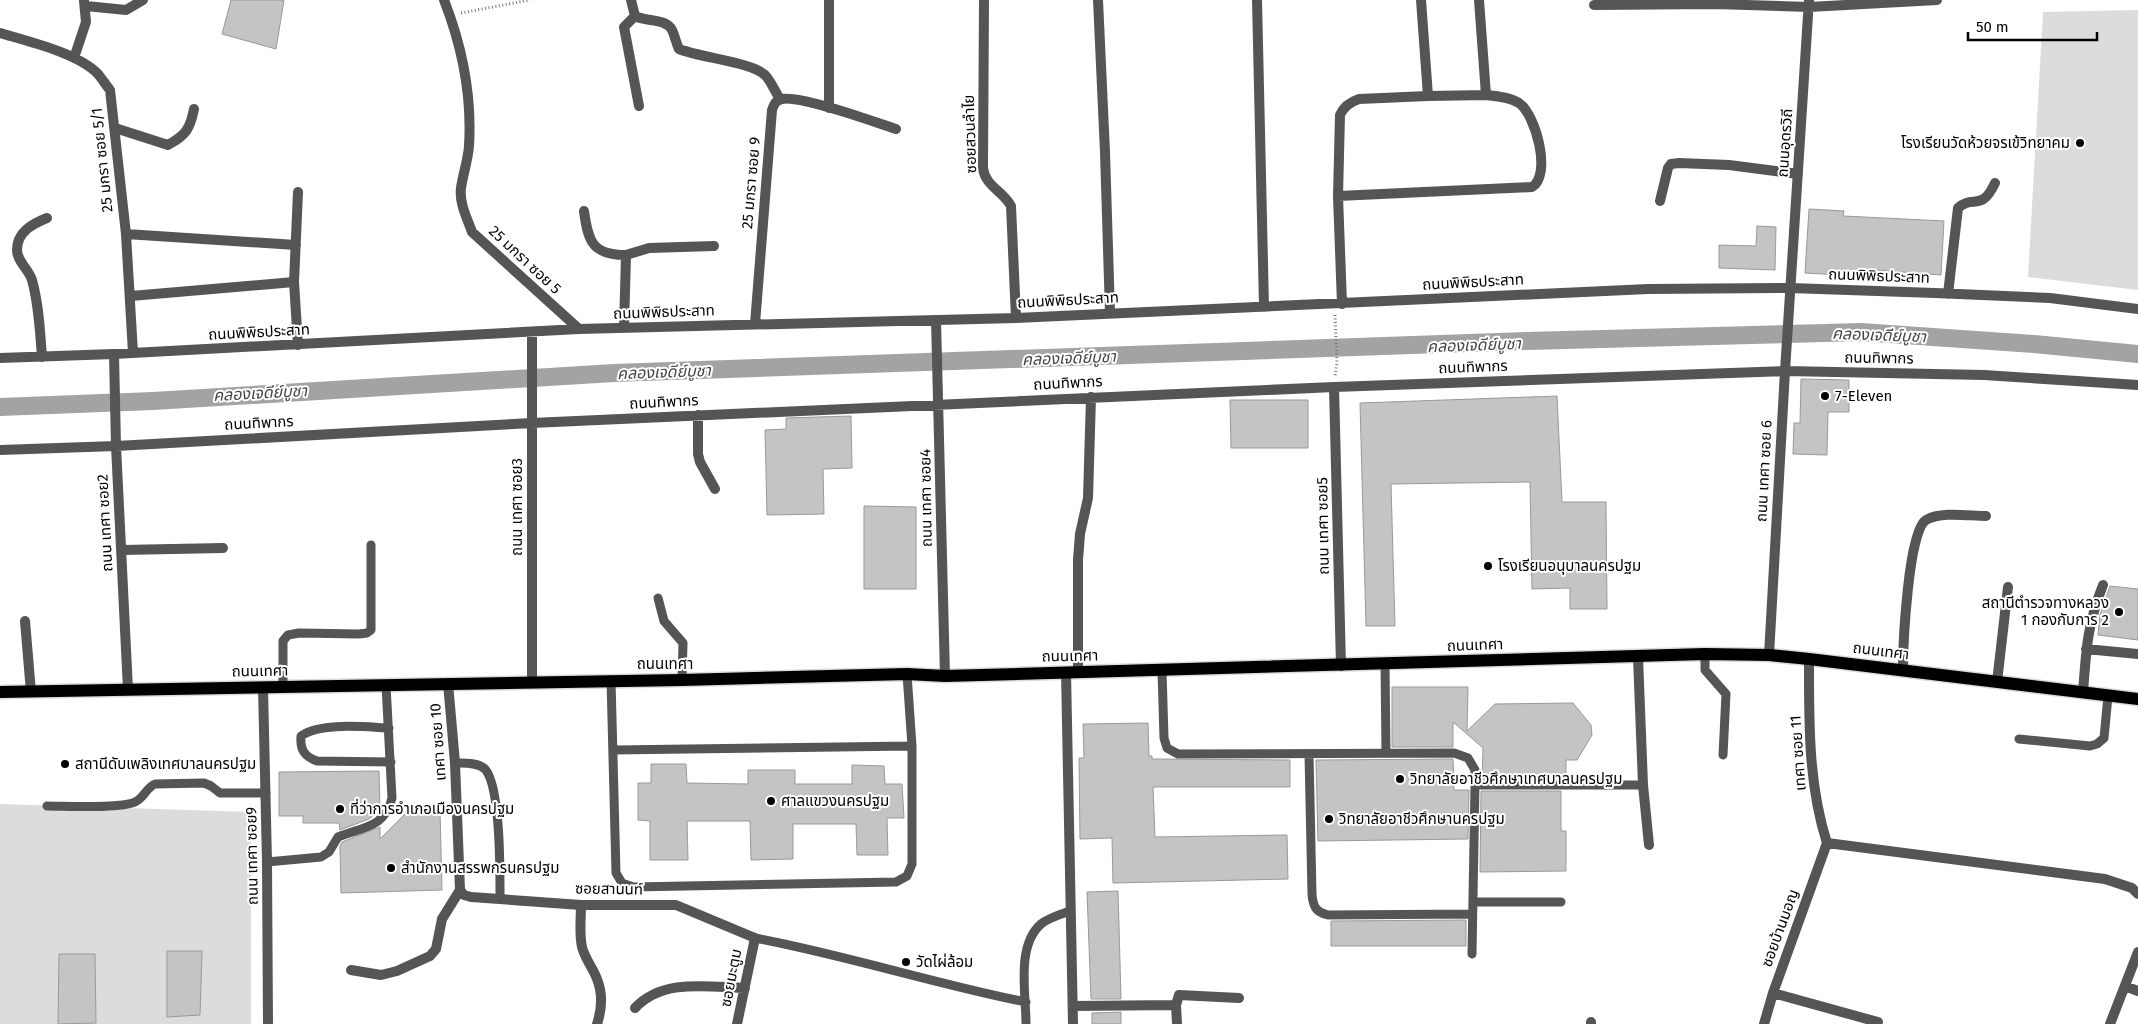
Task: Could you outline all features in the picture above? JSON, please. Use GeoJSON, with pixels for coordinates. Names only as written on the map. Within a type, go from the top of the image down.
{"type":"FeatureCollection","features":[{"type":"Feature","properties":{"kind":"main road","name":"ถนนเทศา"},"geometry":{"type":"LineString","coordinates":[[0,692],[682,680],[907,674],[945,676],[1704,654],[1769,655],[1809,659],[2138,700]]}},
{"type":"Feature","properties":{"kind":"street"},"geometry":{"type":"LineString","coordinates":[[74,58],[86,22],[84,3],[126,10],[143,0]]}},
{"type":"Feature","properties":{"kind":"street","name":"25 มกรา ซอย 5"},"geometry":{"type":"LineString","coordinates":[[444,0],[462,52],[467,92],[469,147],[460,190],[463,209],[472,232],[579,329]]}},
{"type":"Feature","properties":{"kind":"street"},"geometry":{"type":"LineString","coordinates":[[631,0],[635,16],[642,20],[666,24],[672,30],[680,48],[693,54],[750,67],[765,75],[780,99],[788,98],[829,108],[896,129]]}},
{"type":"Feature","properties":{"kind":"street"},"geometry":{"type":"LineString","coordinates":[[829,0],[829,108]]}},
{"type":"Feature","properties":{"kind":"street","name":"ซอยสวนลำไย"},"geometry":{"type":"LineString","coordinates":[[984,0],[982,168],[986,180],[1005,197],[1011,206],[1016,318]]}},
{"type":"Feature","properties":{"kind":"street"},"geometry":{"type":"LineString","coordinates":[[1098,0],[1110,313]]}},
{"type":"Feature","properties":{"kind":"street"},"geometry":{"type":"LineString","coordinates":[[1257,0],[1264,307]]}},
{"type":"Feature","properties":{"kind":"street"},"geometry":{"type":"LineString","coordinates":[[1421,0],[1428,96]]}},
{"type":"Feature","properties":{"kind":"street"},"geometry":{"type":"LineString","coordinates":[[1479,0],[1486,95]]}},
{"type":"Feature","properties":{"kind":"street"},"geometry":{"type":"LineString","coordinates":[[1594,5],[1937,0]]}},
{"type":"Feature","properties":{"kind":"street","name":"ถนนอุดรวิถี"},"geometry":{"type":"LineString","coordinates":[[1790,288],[1809,3]]}},
{"type":"Feature","properties":{"kind":"street"},"geometry":{"type":"LineString","coordinates":[[635,16],[624,27],[639,106]]}},
{"type":"Feature","properties":{"kind":"street","name":"25 มกรา ซอย 5/1"},"geometry":{"type":"LineString","coordinates":[[0,33],[33,42],[74,58],[97,73],[110,90],[126,234],[134,353]]}},
{"type":"Feature","properties":{"kind":"street"},"geometry":{"type":"LineString","coordinates":[[1338,196],[1532,187],[1537,184],[1540,178],[1541,160],[1538,140],[1528,114],[1519,103],[1504,97],[1486,95],[1428,96],[1359,99],[1349,103],[1343,109],[1338,125],[1338,196],[1342,304]]}},
{"type":"Feature","properties":{"kind":"street","name":"25 มกรา ซอย 9"},"geometry":{"type":"LineString","coordinates":[[754,324],[772,110],[775,102],[780,99]]}},
{"type":"Feature","properties":{"kind":"street"},"geometry":{"type":"LineString","coordinates":[[114,128],[168,145],[182,138],[190,126],[194,109]]}},
{"type":"Feature","properties":{"kind":"street"},"geometry":{"type":"LineString","coordinates":[[1660,201],[1668,168],[1671,164],[1729,165],[1798,174]]}},
{"type":"Feature","properties":{"kind":"street"},"geometry":{"type":"LineString","coordinates":[[1948,294],[1958,208],[1962,205],[1981,201],[1990,195],[1995,183]]}},
{"type":"Feature","properties":{"kind":"street"},"geometry":{"type":"LineString","coordinates":[[298,192],[294,282],[298,345]]}},
{"type":"Feature","properties":{"kind":"street"},"geometry":{"type":"LineString","coordinates":[[584,211],[587,235],[596,248],[610,255],[626,255],[649,248],[714,246]]}},
{"type":"Feature","properties":{"kind":"street"},"geometry":{"type":"LineString","coordinates":[[42,357],[40,320],[32,279],[22,263],[17,250],[22,234],[32,224],[47,218]]}},
{"type":"Feature","properties":{"kind":"street"},"geometry":{"type":"LineString","coordinates":[[126,234],[296,245]]}},
{"type":"Feature","properties":{"kind":"street"},"geometry":{"type":"LineString","coordinates":[[624,328],[626,255]]}},
{"type":"Feature","properties":{"kind":"street"},"geometry":{"type":"LineString","coordinates":[[131,296],[294,282]]}},
{"type":"Feature","properties":{"kind":"street","name":"ถนนพิพิธประสาท"},"geometry":{"type":"LineString","coordinates":[[0,358],[298,345],[579,329],[1016,318],[1648,289],[1790,288],[2050,298],[2138,309]]}},
{"type":"Feature","properties":{"kind":"street","name":"ถนน เทศา ซอย 6"},"geometry":{"type":"LineString","coordinates":[[1769,655],[1790,288]]}},
{"type":"Feature","properties":{"kind":"street","name":"ถนน เทศา ซอย4"},"geometry":{"type":"LineString","coordinates":[[936,320],[945,676]]}},
{"type":"Feature","properties":{"kind":"street","name":"ถนน เทศา ซอย3"},"geometry":{"type":"LineString","coordinates":[[532,332],[532,682]]}},
{"type":"Feature","properties":{"kind":"street","name":"ถนน เทศา ซอย2"},"geometry":{"type":"LineString","coordinates":[[114,354],[116,446],[128,690]]}},
{"type":"Feature","properties":{"kind":"street","name":"ถนนทิพากร"},"geometry":{"type":"LineString","coordinates":[[0,450],[116,446],[532,423],[1334,386],[1785,371],[1984,375],[2138,385]]}},
{"type":"Feature","properties":{"kind":"street","name":"ถนน เทศา ซอย5"},"geometry":{"type":"LineString","coordinates":[[1334,386],[1341,666]]}},
{"type":"Feature","properties":{"kind":"street"},"geometry":{"type":"LineString","coordinates":[[1073,1024],[1070,911],[1072,672],[1080,534],[1088,498],[1091,397]]}},
{"type":"Feature","properties":{"kind":"street"},"geometry":{"type":"LineString","coordinates":[[698,415],[698,454],[700,462],[714,489]]}},
{"type":"Feature","properties":{"kind":"street"},"geometry":{"type":"LineString","coordinates":[[1902,670],[1905,608],[1920,527],[1924,521],[1931,518],[1986,516]]}},
{"type":"Feature","properties":{"kind":"street"},"geometry":{"type":"LineString","coordinates":[[122,550],[223,548]]}},
{"type":"Feature","properties":{"kind":"street"},"geometry":{"type":"LineString","coordinates":[[2083,693],[2087,633],[2093,610],[2103,585]]}},
{"type":"Feature","properties":{"kind":"street"},"geometry":{"type":"LineString","coordinates":[[1997,682],[2008,587]]}},
{"type":"Feature","properties":{"kind":"street"},"geometry":{"type":"LineString","coordinates":[[25,621],[31,692]]}},
{"type":"Feature","properties":{"kind":"street"},"geometry":{"type":"LineString","coordinates":[[2086,649],[2138,654]]}},
{"type":"Feature","properties":{"kind":"street"},"geometry":{"type":"LineString","coordinates":[[1638,656],[1643,785],[1649,845]]}},
{"type":"Feature","properties":{"kind":"street","name":"เทศา ซอย 11"},"geometry":{"type":"LineString","coordinates":[[1809,659],[1811,761],[1817,804],[1827,843]]}},
{"type":"Feature","properties":{"kind":"street","name":"เทศา ซอย 10"},"geometry":{"type":"LineString","coordinates":[[448,683],[455,763],[460,890]]}},
{"type":"Feature","properties":{"kind":"street","name":"ถนน เทศา ซอย9"},"geometry":{"type":"LineString","coordinates":[[263,687],[268,1024]]}},
{"type":"Feature","properties":{"kind":"street"},"geometry":{"type":"LineString","coordinates":[[1827,843],[2106,879],[2132,888],[2138,894]]}},
{"type":"Feature","properties":{"kind":"street","name":"ซอยบ้านมอญ"},"geometry":{"type":"LineString","coordinates":[[1764,1024],[1773,993],[1827,843]]}},
{"type":"Feature","properties":{"kind":"street"},"geometry":{"type":"LineString","coordinates":[[351,970],[381,975],[397,972],[430,956],[436,949],[442,919],[460,890]]}},
{"type":"Feature","properties":{"kind":"street","name":"ซอยสานนท์"},"geometry":{"type":"LineString","coordinates":[[460,890],[464,895],[471,898],[581,905],[676,905],[754,938]]}},
{"type":"Feature","properties":{"kind":"street"},"geometry":{"type":"LineString","coordinates":[[581,905],[582,947],[587,961],[597,977],[601,998],[602,1010],[597,1024]]}},
{"type":"Feature","properties":{"kind":"street","name":"ซอยมะตูม"},"geometry":{"type":"LineString","coordinates":[[738,1024],[754,938]]}},
{"type":"Feature","properties":{"kind":"street"},"geometry":{"type":"LineString","coordinates":[[2110,1024],[2138,952]]}},
{"type":"Feature","properties":{"kind":"street"},"geometry":{"type":"LineString","coordinates":[[2125,986],[2138,991]]}},
{"type":"Feature","properties":{"kind":"street"},"geometry":{"type":"LineString","coordinates":[[635,1008],[645,997],[660,990],[681,987],[745,988]]}},
{"type":"Feature","properties":{"kind":"street"},"geometry":{"type":"LineString","coordinates":[[1773,993],[1878,1022]]}},
{"type":"Feature","properties":{"kind":"street"},"geometry":{"type":"LineString","coordinates":[[1177,1024],[1176,1005],[1179,995],[1239,998]]}},
{"type":"Feature","properties":{"kind":"street"},"geometry":{"type":"LineString","coordinates":[[1073,1006],[1176,1005]]}},
{"type":"Feature","properties":{"kind":"lane"},"geometry":{"type":"LineString","coordinates":[[283,687],[283,641],[288,636],[299,633],[359,634],[367,633],[371,630],[372,545]]}},
{"type":"Feature","properties":{"kind":"lane"},"geometry":{"type":"LineString","coordinates":[[658,598],[664,621],[683,643],[682,680]]}},
{"type":"Feature","properties":{"kind":"lane"},"geometry":{"type":"LineString","coordinates":[[1704,654],[1705,670],[1726,694],[1723,755]]}},
{"type":"Feature","properties":{"kind":"lane"},"geometry":{"type":"LineString","coordinates":[[1385,664],[1386,753]]}},
{"type":"Feature","properties":{"kind":"lane"},"geometry":{"type":"LineString","coordinates":[[1162,671],[1164,738],[1167,748],[1178,754],[1454,753],[1468,758],[1475,770],[1472,954]]}},
{"type":"Feature","properties":{"kind":"lane"},"geometry":{"type":"LineString","coordinates":[[610,680],[616,873],[622,883],[633,887],[896,882],[908,876],[912,864],[912,746],[907,674]]}},
{"type":"Feature","properties":{"kind":"lane"},"geometry":{"type":"LineString","coordinates":[[267,862],[321,857],[329,852],[338,837],[377,822],[387,814],[392,798],[386,685]]}},
{"type":"Feature","properties":{"kind":"lane"},"geometry":{"type":"LineString","coordinates":[[2019,739],[2090,746],[2097,744],[2104,738],[2108,696]]}},
{"type":"Feature","properties":{"kind":"lane"},"geometry":{"type":"LineString","coordinates":[[389,728],[322,728],[308,731],[301,736],[300,743],[301,750],[317,761],[391,762]]}},
{"type":"Feature","properties":{"kind":"lane"},"geometry":{"type":"LineString","coordinates":[[613,750],[912,746]]}},
{"type":"Feature","properties":{"kind":"lane"},"geometry":{"type":"LineString","coordinates":[[1309,754],[1312,900],[1319,913],[1328,915],[1472,914]]}},
{"type":"Feature","properties":{"kind":"lane"},"geometry":{"type":"LineString","coordinates":[[455,763],[474,764],[484,768],[493,783],[500,862],[500,899]]}},
{"type":"Feature","properties":{"kind":"lane"},"geometry":{"type":"LineString","coordinates":[[47,806],[125,805],[141,799],[150,786],[155,784],[204,783],[220,793],[266,793]]}},
{"type":"Feature","properties":{"kind":"lane"},"geometry":{"type":"LineString","coordinates":[[1475,785],[1643,785]]}},
{"type":"Feature","properties":{"kind":"lane"},"geometry":{"type":"LineString","coordinates":[[1473,902],[1561,902]]}},
{"type":"Feature","properties":{"kind":"lane"},"geometry":{"type":"LineString","coordinates":[[1026,1024],[1024,954],[1029,940],[1042,923],[1070,911]]}},
{"type":"Feature","properties":{"kind":"lane"},"geometry":{"type":"LineString","coordinates":[[754,938],[800,946],[976,992],[1026,1002]]}},
{"type":"Feature","properties":{"kind":"path"},"geometry":{"type":"LineString","coordinates":[[450,16],[476,9],[530,0]]}},
{"type":"Feature","properties":{"kind":"path"},"geometry":{"type":"LineString","coordinates":[[1335,324],[1337,363]]}},
{"type":"Feature","properties":{"kind":"shaded area","name":"โรงเรียนวัดห้วยจรเข้วิทยาคม"},"geometry":{"type":"Polygon","coordinates":[[[2138,10],[2138,290],[2028,277],[2043,12],[2138,10]]]}},
{"type":"Feature","properties":{"kind":"shaded area"},"geometry":{"type":"Polygon","coordinates":[[[0,804],[251,812],[251,1024],[0,1024],[0,804]]]}},
{"type":"Feature","properties":{"kind":"building"},"geometry":{"type":"Polygon","coordinates":[[[231,0],[284,0],[276,49],[222,34],[231,0]]]}},
{"type":"Feature","properties":{"kind":"building"},"geometry":{"type":"Polygon","coordinates":[[[1809,209],[1844,211],[1843,216],[1944,221],[1941,275],[1876,270],[1876,273],[1840,271],[1840,275],[1805,273],[1809,209]]]}},
{"type":"Feature","properties":{"kind":"building"},"geometry":{"type":"Polygon","coordinates":[[[1757,226],[1776,227],[1775,270],[1719,268],[1719,245],[1756,246],[1757,226]]]}},
{"type":"Feature","properties":{"kind":"building"},"geometry":{"type":"Polygon","coordinates":[[[1801,379],[1849,380],[1849,412],[1828,412],[1827,455],[1793,454],[1794,423],[1800,423],[1801,379]]]}},
{"type":"Feature","properties":{"kind":"building"},"geometry":{"type":"Polygon","coordinates":[[[1557,396],[1562,502],[1606,502],[1607,609],[1570,609],[1570,588],[1532,589],[1530,482],[1391,484],[1395,626],[1366,626],[1360,403],[1557,396]]]}},
{"type":"Feature","properties":{"kind":"building"},"geometry":{"type":"Polygon","coordinates":[[[1230,400],[1308,400],[1308,448],[1231,448],[1230,400]]]}},
{"type":"Feature","properties":{"kind":"building"},"geometry":{"type":"Polygon","coordinates":[[[851,416],[852,468],[823,469],[824,514],[767,515],[765,430],[786,429],[786,418],[851,416]]]}},
{"type":"Feature","properties":{"kind":"building"},"geometry":{"type":"Polygon","coordinates":[[[864,506],[916,507],[916,589],[864,589],[864,506]]]}},
{"type":"Feature","properties":{"kind":"building","name":"สถานีตำรวจทางหลวง 1 กองกับการ 2"},"geometry":{"type":"Polygon","coordinates":[[[2110,586],[2138,589],[2138,640],[2098,635],[2100,615],[2110,586]]]}},
{"type":"Feature","properties":{"kind":"building"},"geometry":{"type":"Polygon","coordinates":[[[1392,687],[1468,687],[1467,731],[1495,704],[1573,703],[1591,725],[1592,735],[1577,760],[1566,760],[1566,779],[1482,779],[1483,748],[1453,722],[1453,747],[1392,747],[1392,687]]]}},
{"type":"Feature","properties":{"kind":"building"},"geometry":{"type":"Polygon","coordinates":[[[1148,723],[1149,756],[1152,756],[1152,759],[1290,760],[1290,787],[1153,787],[1155,837],[1287,835],[1288,879],[1113,883],[1112,838],[1080,839],[1079,758],[1084,758],[1083,724],[1148,723]]]}},
{"type":"Feature","properties":{"kind":"building"},"geometry":{"type":"Polygon","coordinates":[[[1453,759],[1454,790],[1469,790],[1468,839],[1318,841],[1316,760],[1453,759]]]}},
{"type":"Feature","properties":{"kind":"building","name":"ศาลแขวงนครปฐม"},"geometry":{"type":"Polygon","coordinates":[[[651,764],[686,764],[687,783],[748,784],[748,770],[795,770],[795,784],[852,784],[852,765],[884,766],[885,784],[902,784],[904,818],[887,818],[888,855],[857,855],[856,824],[793,824],[793,859],[751,860],[750,821],[687,821],[688,860],[650,860],[650,821],[638,820],[638,783],[651,783],[651,764]]]}},
{"type":"Feature","properties":{"kind":"building"},"geometry":{"type":"Polygon","coordinates":[[[379,771],[380,810],[369,819],[340,830],[339,823],[303,823],[303,816],[279,816],[279,772],[379,771]]]}},
{"type":"Feature","properties":{"kind":"building"},"geometry":{"type":"Polygon","coordinates":[[[1481,791],[1561,791],[1561,831],[1566,831],[1566,871],[1480,872],[1481,791]]]}},
{"type":"Feature","properties":{"kind":"building","name":"สำนักงานสรรพกรนครปฐม"},"geometry":{"type":"Polygon","coordinates":[[[440,810],[442,890],[341,893],[340,846],[342,842],[380,827],[380,839],[408,811],[440,810]]]}},
{"type":"Feature","properties":{"kind":"building"},"geometry":{"type":"Polygon","coordinates":[[[1118,891],[1121,999],[1091,999],[1087,892],[1118,891]]]}},
{"type":"Feature","properties":{"kind":"building"},"geometry":{"type":"Polygon","coordinates":[[[1466,920],[1466,946],[1331,946],[1331,921],[1466,920]]]}},
{"type":"Feature","properties":{"kind":"building"},"geometry":{"type":"Polygon","coordinates":[[[167,951],[202,951],[200,1015],[167,1017],[167,951]]]}},
{"type":"Feature","properties":{"kind":"building"},"geometry":{"type":"Polygon","coordinates":[[[59,954],[95,954],[96,1023],[58,1024],[59,954]]]}},
{"type":"Feature","properties":{"kind":"building"},"geometry":{"type":"Polygon","coordinates":[[[1121,1012],[1121,1024],[1092,1024],[1092,1013],[1121,1012]]]}},
{"type":"Feature","properties":{"kind":"waterway","name":"คลองเจดีย์บูชา"},"geometry":{"type":"LineString","coordinates":[[0,407],[153,401],[614,373],[1527,341],[1861,332],[2034,344],[2138,354]]}},
{"type":"Feature","properties":{"kind":"place","name":"โรงเรียนวัดห้วยจรเข้วิทยาคม"},"geometry":{"type":"Point","coordinates":[2080,143]}},
{"type":"Feature","properties":{"kind":"place","name":"7-Eleven"},"geometry":{"type":"Point","coordinates":[1825,396]}},
{"type":"Feature","properties":{"kind":"place","name":"โรงเรียนอนุบาลนครปฐม"},"geometry":{"type":"Point","coordinates":[1488,566]}},
{"type":"Feature","properties":{"kind":"place","name":"สถานีตำรวจทางหลวง 1 กองกับการ 2"},"geometry":{"type":"Point","coordinates":[2119,612]}},
{"type":"Feature","properties":{"kind":"place","name":"สถานีดับเพลิงเทศบาลนครปฐม"},"geometry":{"type":"Point","coordinates":[65,764]}},
{"type":"Feature","properties":{"kind":"place","name":"วิทยาลัยอาชีวศึกษาเทศบาลนครปฐม"},"geometry":{"type":"Point","coordinates":[1400,779]}},
{"type":"Feature","properties":{"kind":"place","name":"ศาลแขวงนครปฐม"},"geometry":{"type":"Point","coordinates":[771,801]}},
{"type":"Feature","properties":{"kind":"place","name":"ที่ว่าการอำเภอเมืองนครปฐม"},"geometry":{"type":"Point","coordinates":[340,809]}},
{"type":"Feature","properties":{"kind":"place","name":"วิทยาลัยอาชีวศึกษานครปฐม"},"geometry":{"type":"Point","coordinates":[1329,819]}},
{"type":"Feature","properties":{"kind":"place","name":"สำนักงานสรรพกรนครปฐม"},"geometry":{"type":"Point","coordinates":[391,868]}},
{"type":"Feature","properties":{"kind":"place","name":"วัดไผ่ล้อม"},"geometry":{"type":"Point","coordinates":[906,962]}}]}
